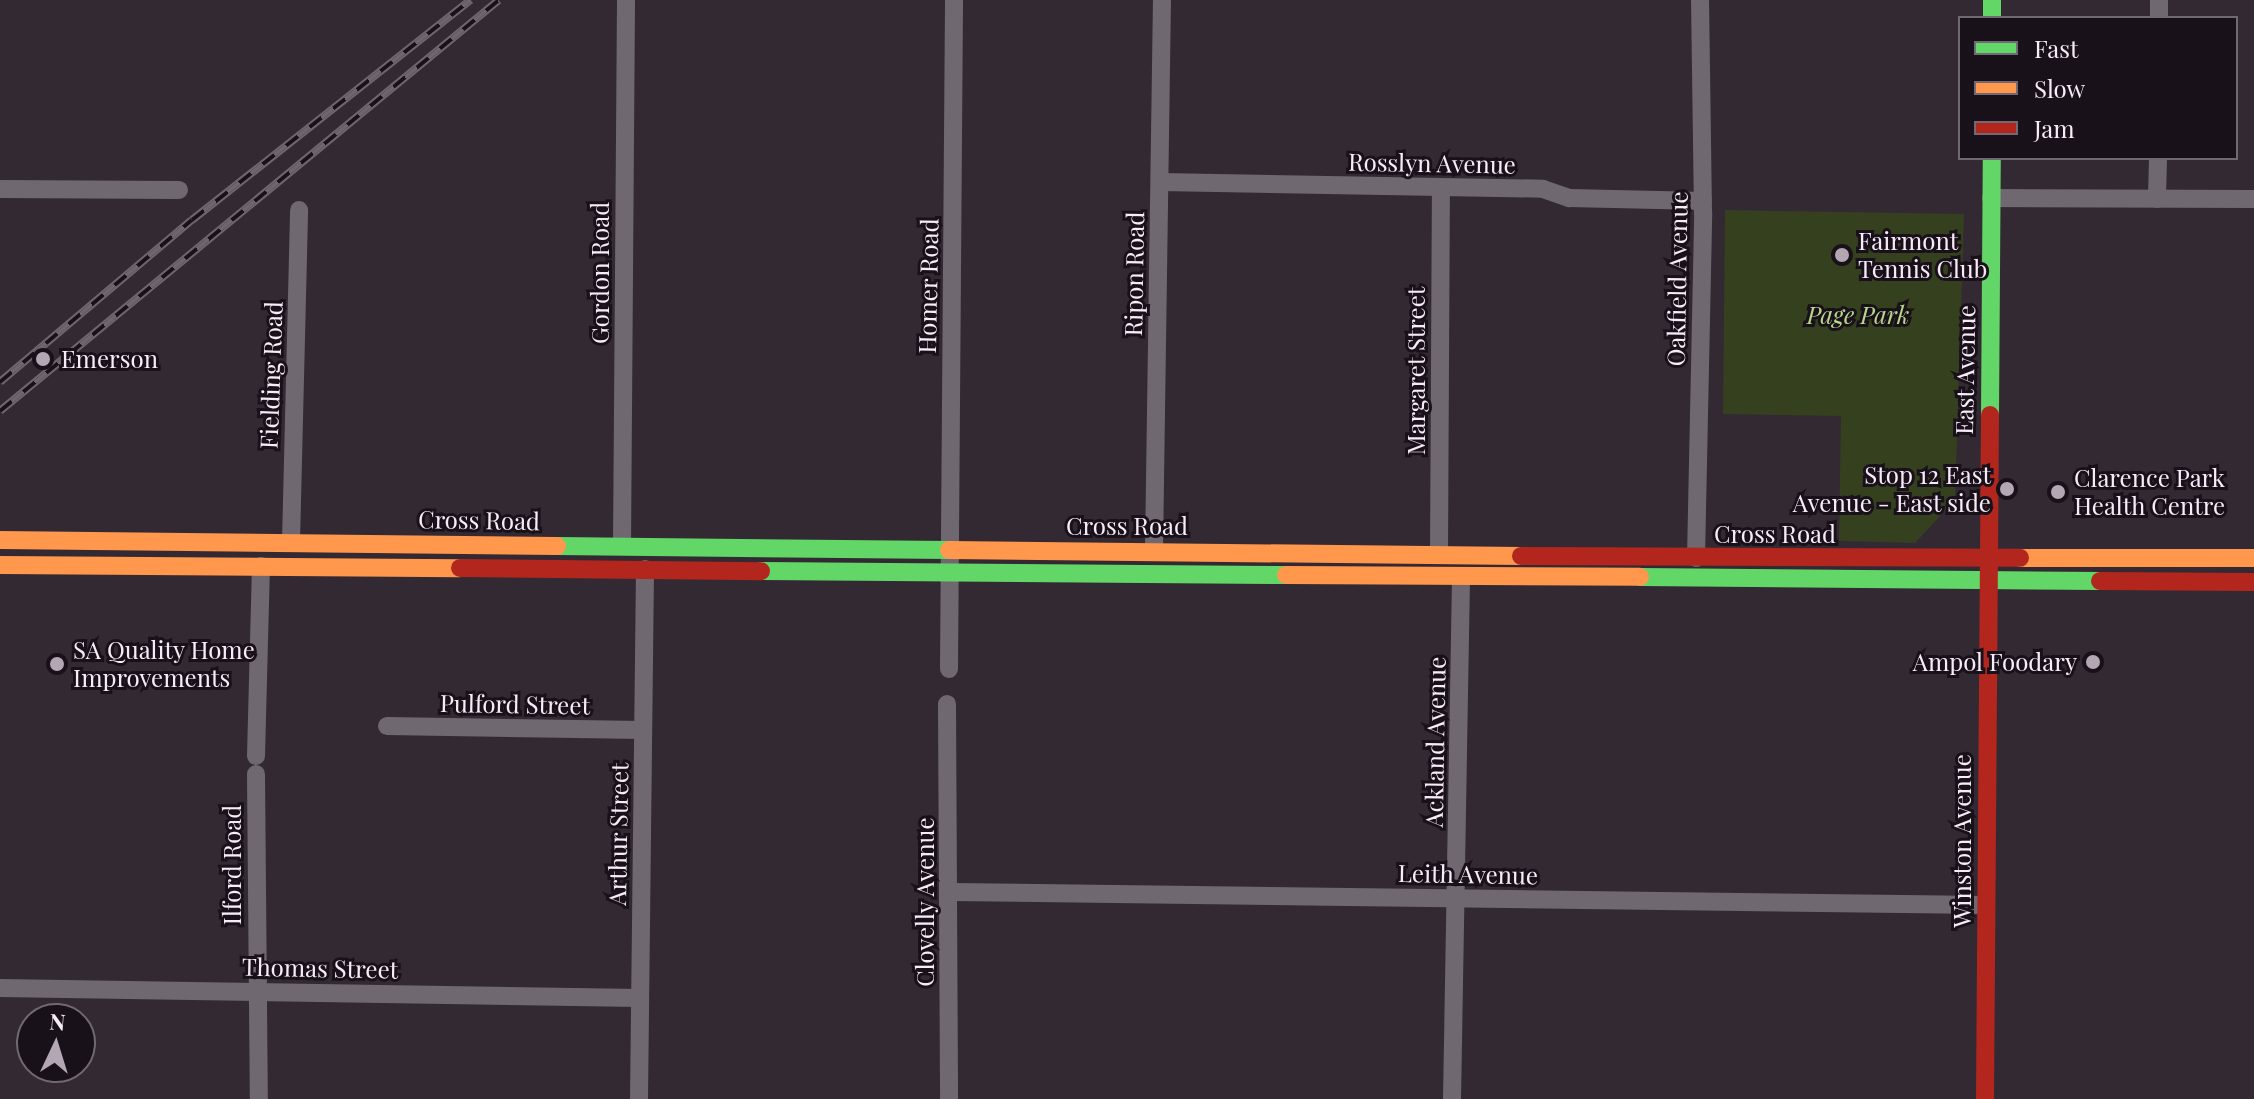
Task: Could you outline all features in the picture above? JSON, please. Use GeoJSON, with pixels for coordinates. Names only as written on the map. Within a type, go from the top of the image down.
{"type":"FeatureCollection","features":[{"type":"Feature","properties":{"kind":"main road","name":"East Avenue"},"geometry":{"type":"LineString","coordinates":[[1987,583],[1992,160]]}},
{"type":"Feature","properties":{"kind":"main road","name":"Cross Road"},"geometry":{"type":"LineString","coordinates":[[0,540],[1696,558],[2254,558]]}},
{"type":"Feature","properties":{"kind":"main road"},"geometry":{"type":"LineString","coordinates":[[261,566],[291,542]]}},
{"type":"Feature","properties":{"kind":"main road"},"geometry":{"type":"LineString","coordinates":[[622,546],[645,569]]}},
{"type":"Feature","properties":{"kind":"main road"},"geometry":{"type":"LineString","coordinates":[[1153,576],[1154,550]]}},
{"type":"Feature","properties":{"kind":"main road"},"geometry":{"type":"LineString","coordinates":[[1418,578],[1439,554],[1461,579],[1478,554]]}},
{"type":"Feature","properties":{"kind":"main road"},"geometry":{"type":"LineString","coordinates":[[1696,558],[1696,580]]}},
{"type":"Feature","properties":{"kind":"main road","name":"Cross Road"},"geometry":{"type":"LineString","coordinates":[[0,565],[1987,583],[2254,582]]}},
{"type":"Feature","properties":{"kind":"main road","name":"Winston Avenue"},"geometry":{"type":"LineString","coordinates":[[1985,1099],[1987,583]]}},
{"type":"Feature","properties":{"kind":"street","name":"Gordon Road"},"geometry":{"type":"LineString","coordinates":[[622,546],[626,0]]}},
{"type":"Feature","properties":{"kind":"street","name":"Homer Road"},"geometry":{"type":"LineString","coordinates":[[949,573],[954,0]]}},
{"type":"Feature","properties":{"kind":"street","name":"Ripon Road"},"geometry":{"type":"LineString","coordinates":[[1154,550],[1162,0]]}},
{"type":"Feature","properties":{"kind":"street","name":"Oakfield Avenue"},"geometry":{"type":"LineString","coordinates":[[1696,558],[1703,201],[1700,0]]}},
{"type":"Feature","properties":{"kind":"street"},"geometry":{"type":"LineString","coordinates":[[2157,199],[2158,160]]}},
{"type":"Feature","properties":{"kind":"street","name":"Rosslyn Avenue"},"geometry":{"type":"LineString","coordinates":[[1160,182],[1543,189],[1569,198],[1703,201]]}},
{"type":"Feature","properties":{"kind":"street","name":"Margaret Street"},"geometry":{"type":"LineString","coordinates":[[1439,554],[1441,188]]}},
{"type":"Feature","properties":{"kind":"street"},"geometry":{"type":"LineString","coordinates":[[0,189],[179,190]]}},
{"type":"Feature","properties":{"kind":"street"},"geometry":{"type":"LineString","coordinates":[[1991,198],[2254,199]]}},
{"type":"Feature","properties":{"kind":"street","name":"Fielding Road"},"geometry":{"type":"LineString","coordinates":[[291,542],[299,210]]}},
{"type":"Feature","properties":{"kind":"street","name":"Ilford Road"},"geometry":{"type":"LineString","coordinates":[[259,1099],[256,765],[261,566]]}},
{"type":"Feature","properties":{"kind":"street","name":"Arthur Street"},"geometry":{"type":"LineString","coordinates":[[639,1099],[645,569]]}},
{"type":"Feature","properties":{"kind":"street"},"geometry":{"type":"LineString","coordinates":[[949,573],[949,669]]}},
{"type":"Feature","properties":{"kind":"street","name":"Ackland Avenue"},"geometry":{"type":"LineString","coordinates":[[1452,1099],[1461,579]]}},
{"type":"Feature","properties":{"kind":"street","name":"Clovelly Avenue"},"geometry":{"type":"LineString","coordinates":[[947,704],[951,892],[949,1099]]}},
{"type":"Feature","properties":{"kind":"street","name":"Pulford Street"},"geometry":{"type":"LineString","coordinates":[[387,726],[643,730]]}},
{"type":"Feature","properties":{"kind":"street","name":"Leith Avenue"},"geometry":{"type":"LineString","coordinates":[[951,892],[1985,905]]}},
{"type":"Feature","properties":{"kind":"street","name":"Thomas Street"},"geometry":{"type":"LineString","coordinates":[[0,988],[640,998]]}},
{"type":"Feature","properties":{"kind":"green space","name":"Page Park"},"geometry":{"type":"Polygon","coordinates":[[[1725,210],[1964,214],[1955,500],[1915,543],[1839,541],[1841,416],[1723,414],[1725,210]]]}},
{"type":"Feature","properties":{"kind":"railway"},"geometry":{"type":"LineString","coordinates":[[0,382],[192,220],[471,0]]}},
{"type":"Feature","properties":{"kind":"railway"},"geometry":{"type":"LineString","coordinates":[[0,411],[499,0]]}},
{"type":"Feature","properties":{"kind":"traffic: fast"},"geometry":{"type":"LineString","coordinates":[[1992,0],[1992,16]]}},
{"type":"Feature","properties":{"kind":"traffic: fast"},"geometry":{"type":"LineString","coordinates":[[1990,415],[1992,160]]}},
{"type":"Feature","properties":{"kind":"traffic: fast"},"geometry":{"type":"LineString","coordinates":[[557,546],[949,550]]}},
{"type":"Feature","properties":{"kind":"traffic: fast"},"geometry":{"type":"LineString","coordinates":[[761,571],[1286,575]]}},
{"type":"Feature","properties":{"kind":"traffic: fast"},"geometry":{"type":"LineString","coordinates":[[1640,577],[2100,581]]}},
{"type":"Feature","properties":{"kind":"traffic: slow"},"geometry":{"type":"LineString","coordinates":[[0,540],[557,546]]}},
{"type":"Feature","properties":{"kind":"traffic: slow"},"geometry":{"type":"LineString","coordinates":[[949,550],[1521,556]]}},
{"type":"Feature","properties":{"kind":"traffic: slow"},"geometry":{"type":"LineString","coordinates":[[2020,558],[2254,558]]}},
{"type":"Feature","properties":{"kind":"traffic: slow"},"geometry":{"type":"LineString","coordinates":[[0,565],[460,568]]}},
{"type":"Feature","properties":{"kind":"traffic: slow"},"geometry":{"type":"LineString","coordinates":[[1286,575],[1640,577]]}},
{"type":"Feature","properties":{"kind":"traffic: jam"},"geometry":{"type":"LineString","coordinates":[[1985,1099],[1990,415]]}},
{"type":"Feature","properties":{"kind":"traffic: jam"},"geometry":{"type":"LineString","coordinates":[[1521,556],[2020,558]]}},
{"type":"Feature","properties":{"kind":"traffic: jam"},"geometry":{"type":"LineString","coordinates":[[460,568],[761,571]]}},
{"type":"Feature","properties":{"kind":"traffic: jam"},"geometry":{"type":"LineString","coordinates":[[2100,581],[2254,582]]}},
{"type":"Feature","properties":{"kind":"place","name":"Fairmont Tennis Club"},"geometry":{"type":"Point","coordinates":[1842,255]}},
{"type":"Feature","properties":{"kind":"place","name":"Emerson"},"geometry":{"type":"Point","coordinates":[43,359]}},
{"type":"Feature","properties":{"kind":"place","name":"Stop 12 East Avenue - East side"},"geometry":{"type":"Point","coordinates":[2007,489]}},
{"type":"Feature","properties":{"kind":"place","name":"Clarence Park Health Centre"},"geometry":{"type":"Point","coordinates":[2058,492]}},
{"type":"Feature","properties":{"kind":"place","name":"Ampol Foodary"},"geometry":{"type":"Point","coordinates":[2093,662]}},
{"type":"Feature","properties":{"kind":"place","name":"SA Quality Home Improvements"},"geometry":{"type":"Point","coordinates":[57,664]}}]}
